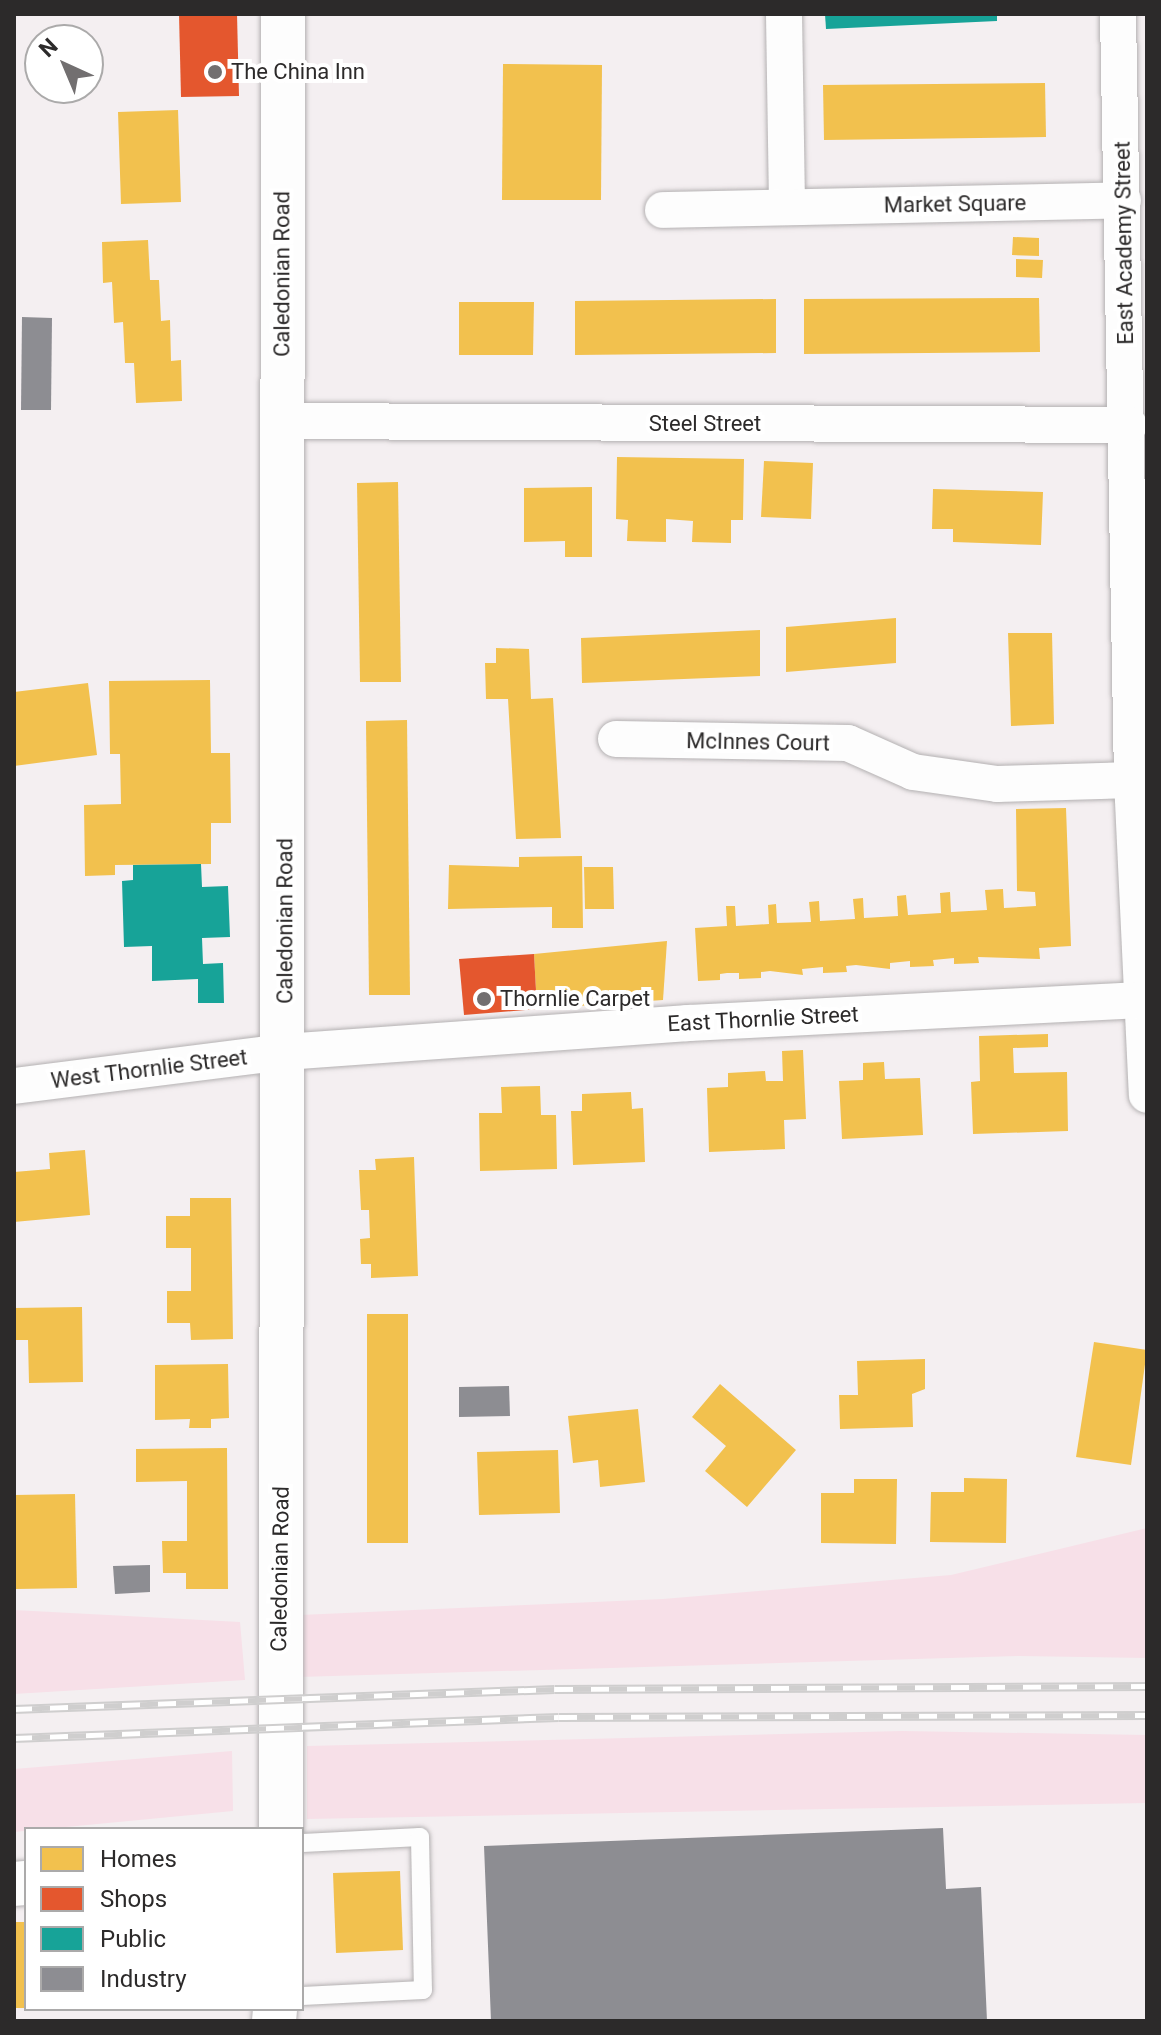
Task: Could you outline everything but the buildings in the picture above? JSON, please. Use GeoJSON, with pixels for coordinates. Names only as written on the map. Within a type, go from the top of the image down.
{"type":"FeatureCollection","features":[{"type":"Feature","properties":{"kind":"main road","name":"Caledonian Road"},"geometry":{"type":"LineString","coordinates":[[281,1827],[278,1601],[285,1052],[281,421],[283,14]]}},
{"type":"Feature","properties":{"kind":"street"},"geometry":{"type":"LineString","coordinates":[[784,14],[787,207]]}},
{"type":"Feature","properties":{"kind":"street","name":"East Academy Street"},"geometry":{"type":"LineString","coordinates":[[1118,14],[1134,72],[1123,200],[1129,425],[1138,485],[1132,780],[1147,1095]]}},
{"type":"Feature","properties":{"kind":"street","name":"Market Square"},"geometry":{"type":"LineString","coordinates":[[663,210],[1123,200]]}},
{"type":"Feature","properties":{"kind":"street","name":"Steel Street"},"geometry":{"type":"LineString","coordinates":[[281,421],[1129,425]]}},
{"type":"Feature","properties":{"kind":"street","name":"McInnes Court"},"geometry":{"type":"LineString","coordinates":[[616,739],[848,743],[913,772],[997,784],[1132,780]]}},
{"type":"Feature","properties":{"kind":"street","name":"East Thornlie Street"},"geometry":{"type":"LineString","coordinates":[[285,1052],[688,1023],[1144,1000]]}},
{"type":"Feature","properties":{"kind":"street","name":"West Thornlie Street"},"geometry":{"type":"LineString","coordinates":[[14,1086],[285,1052]]}},
{"type":"Feature","properties":{"kind":"lane"},"geometry":{"type":"LineString","coordinates":[[304,1843],[420,1837],[423,1990],[304,1996]]}},
{"type":"Feature","properties":{"kind":"shaded area"},"geometry":{"type":"Polygon","coordinates":[[[1147,1528],[1147,1658],[1019,1656],[299,1677],[300,1615],[663,1599],[951,1575],[1147,1528]]]}},
{"type":"Feature","properties":{"kind":"shaded area"},"geometry":{"type":"Polygon","coordinates":[[[14,1610],[240,1622],[245,1680],[14,1694],[14,1610]]]}},
{"type":"Feature","properties":{"kind":"shaded area"},"geometry":{"type":"Polygon","coordinates":[[[902,1731],[1147,1735],[1147,1803],[307,1819],[307,1746],[902,1731]]]}},
{"type":"Feature","properties":{"kind":"shaded area"},"geometry":{"type":"Polygon","coordinates":[[[232,1751],[233,1811],[66,1827],[24,1827],[24,1831],[14,1832],[14,1769],[232,1751]]]}},
{"type":"Feature","properties":{"kind":"railway"},"geometry":{"type":"LineString","coordinates":[[14,1709],[555,1689],[1147,1686]]}},
{"type":"Feature","properties":{"kind":"railway"},"geometry":{"type":"LineString","coordinates":[[14,1738],[559,1717],[1147,1715]]}},
{"type":"Feature","properties":{"kind":"place","name":"The China Inn"},"geometry":{"type":"Point","coordinates":[215,72]}},
{"type":"Feature","properties":{"kind":"place","name":"Thornlie Carpet"},"geometry":{"type":"Point","coordinates":[484,999]}}]}
